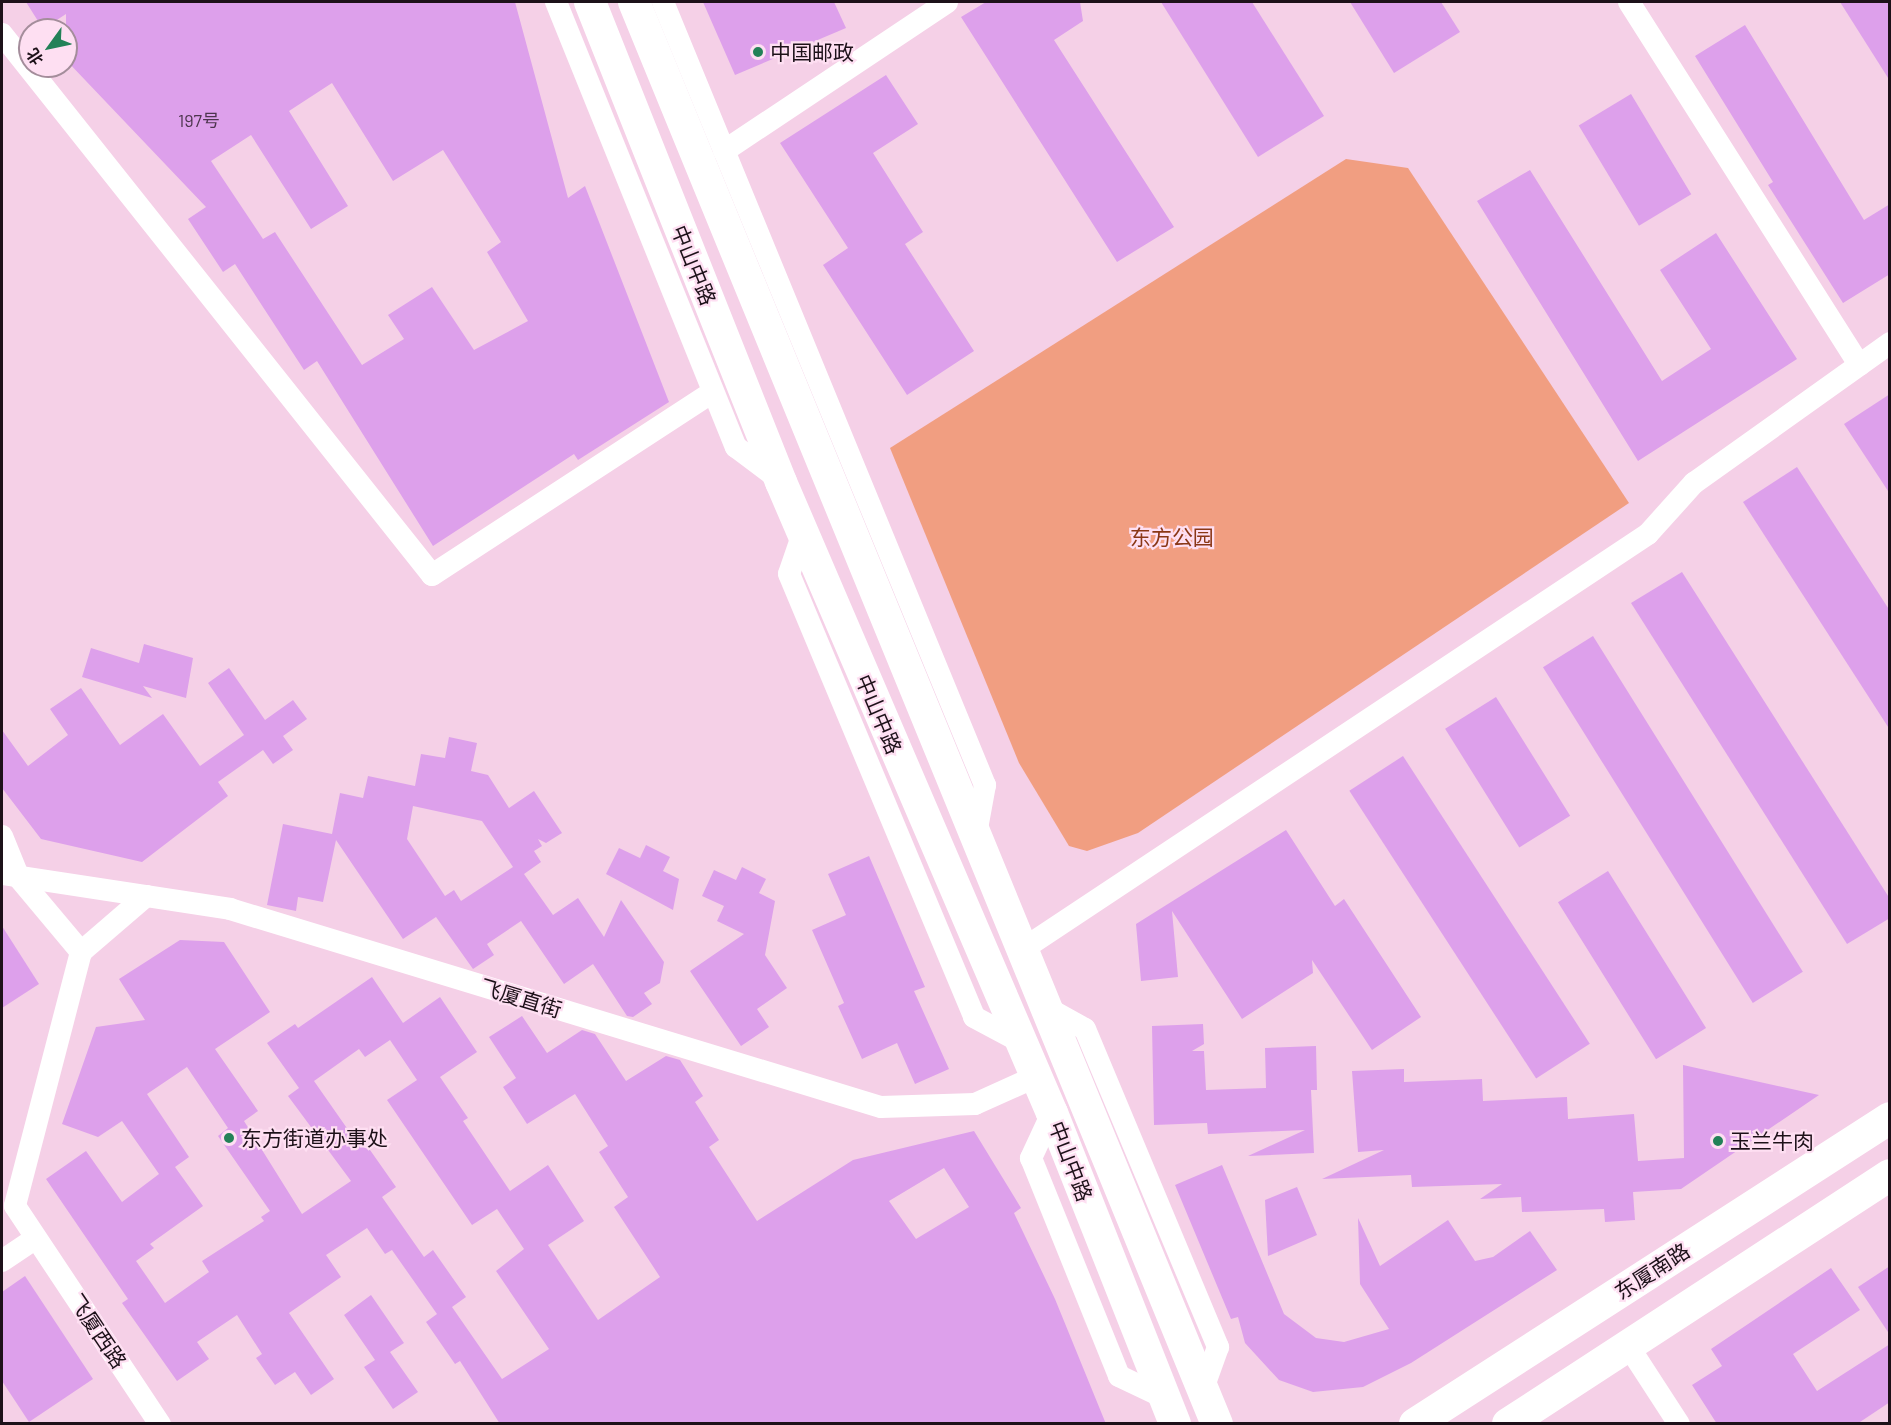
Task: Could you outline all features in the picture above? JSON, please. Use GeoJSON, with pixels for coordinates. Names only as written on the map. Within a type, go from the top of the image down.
{"type":"FeatureCollection","features":[{"type":"Feature","properties":{"kind":"main road","name":"中山中路"},"geometry":{"type":"LineString","coordinates":[[590,2],[781,482],[1019,1041],[1052,1113],[1169,1410]]}},
{"type":"Feature","properties":{"kind":"main road","name":"中山中路"},"geometry":{"type":"LineString","coordinates":[[634,2],[1217,1424]]}},
{"type":"Feature","properties":{"kind":"main road","name":"东厦南路"},"geometry":{"type":"LineString","coordinates":[[1415,1424],[1890,1118]]}},
{"type":"Feature","properties":{"kind":"main road"},"geometry":{"type":"LineString","coordinates":[[1508,1424],[1627,1344],[1888,1178]]}},
{"type":"Feature","properties":{"kind":"street"},"geometry":{"type":"LineString","coordinates":[[556,2],[736,447],[781,482]]}},
{"type":"Feature","properties":{"kind":"street"},"geometry":{"type":"LineString","coordinates":[[663,2],[985,785],[976,834]]}},
{"type":"Feature","properties":{"kind":"street"},"geometry":{"type":"LineString","coordinates":[[724,151],[947,2]]}},
{"type":"Feature","properties":{"kind":"street"},"geometry":{"type":"LineString","coordinates":[[1629,2],[1859,365]]}},
{"type":"Feature","properties":{"kind":"street"},"geometry":{"type":"LineString","coordinates":[[2,34],[432,575],[713,392]]}},
{"type":"Feature","properties":{"kind":"street"},"geometry":{"type":"LineString","coordinates":[[618,152],[655,168]]}},
{"type":"Feature","properties":{"kind":"street"},"geometry":{"type":"LineString","coordinates":[[715,199],[755,228]]}},
{"type":"Feature","properties":{"kind":"street"},"geometry":{"type":"LineString","coordinates":[[1023,949],[1648,534],[1694,483],[1890,343]]}},
{"type":"Feature","properties":{"kind":"street"},"geometry":{"type":"LineString","coordinates":[[809,428],[853,465]]}},
{"type":"Feature","properties":{"kind":"street"},"geometry":{"type":"LineString","coordinates":[[2,836],[10,876],[81,952],[146,896]]}},
{"type":"Feature","properties":{"kind":"street","name":"飞厦直街"},"geometry":{"type":"LineString","coordinates":[[10,876],[230,909],[881,1107],[975,1104],[1035,1077]]}},
{"type":"Feature","properties":{"kind":"street","name":"飞厦西路"},"geometry":{"type":"LineString","coordinates":[[81,952],[15,1206],[160,1424]]}},
{"type":"Feature","properties":{"kind":"street"},"geometry":{"type":"LineString","coordinates":[[2,1261],[35,1239]]}},
{"type":"Feature","properties":{"kind":"street"},"geometry":{"type":"LineString","coordinates":[[1627,1344],[1679,1424]]}},
{"type":"Feature","properties":{"kind":"green space","name":"东方公园"},"geometry":{"type":"Polygon","coordinates":[[[1346,159],[1408,168],[1629,503],[1138,833],[1087,851],[1069,846],[1019,763],[890,448],[1346,159]]]}},
{"type":"Feature","properties":{"kind":"building"},"geometry":{"type":"Polygon","coordinates":[[[26,2],[515,2],[568,198],[585,186],[669,402],[578,460],[574,454],[433,546],[317,361],[304,370],[235,264],[223,272],[188,219],[206,207],[78,73],[78,18],[66,18],[66,14],[60,18],[36,18],[26,2]],[[332,83],[289,111],[348,206],[311,229],[251,135],[211,161],[263,239],[275,232],[362,365],[404,339],[388,315],[432,287],[474,350],[528,321],[487,252],[501,242],[443,150],[393,181],[332,83]]]}},
{"type":"Feature","properties":{"kind":"building","name":"中国邮政"},"geometry":{"type":"Polygon","coordinates":[[[703,2],[834,2],[846,28],[735,75],[703,2]]]}},
{"type":"Feature","properties":{"kind":"building"},"geometry":{"type":"Polygon","coordinates":[[[986,2],[1080,2],[1083,21],[1054,40],[1174,227],[1117,262],[961,17],[986,2]]]}},
{"type":"Feature","properties":{"kind":"building"},"geometry":{"type":"Polygon","coordinates":[[[1161,2],[1252,2],[1324,116],[1258,157],[1161,2]]]}},
{"type":"Feature","properties":{"kind":"building"},"geometry":{"type":"Polygon","coordinates":[[[1350,2],[1441,2],[1460,32],[1394,73],[1350,2]]]}},
{"type":"Feature","properties":{"kind":"building"},"geometry":{"type":"Polygon","coordinates":[[[1840,2],[1890,2],[1890,81],[1840,2]]]}},
{"type":"Feature","properties":{"kind":"building"},"geometry":{"type":"Polygon","coordinates":[[[1745,25],[1864,220],[1890,204],[1890,274],[1843,303],[1768,185],[1773,182],[1695,56],[1745,25]]]}},
{"type":"Feature","properties":{"kind":"building"},"geometry":{"type":"Polygon","coordinates":[[[886,75],[918,124],[873,153],[923,232],[905,244],[974,351],[907,395],[823,265],[848,248],[780,143],[886,75]]]}},
{"type":"Feature","properties":{"kind":"building"},"geometry":{"type":"Polygon","coordinates":[[[1631,94],[1691,194],[1639,226],[1579,125],[1631,94]]]}},
{"type":"Feature","properties":{"kind":"building"},"geometry":{"type":"Polygon","coordinates":[[[1530,170],[1662,381],[1711,349],[1660,270],[1716,233],[1797,359],[1638,461],[1477,201],[1530,170]]]}},
{"type":"Feature","properties":{"kind":"building"},"geometry":{"type":"Polygon","coordinates":[[[1890,394],[1890,494],[1844,424],[1890,394]]]}},
{"type":"Feature","properties":{"kind":"building"},"geometry":{"type":"Polygon","coordinates":[[[1797,467],[1890,611],[1890,730],[1743,502],[1797,467]]]}},
{"type":"Feature","properties":{"kind":"building"},"geometry":{"type":"Polygon","coordinates":[[[1682,572],[1890,899],[1890,918],[1847,944],[1631,603],[1682,572]]]}},
{"type":"Feature","properties":{"kind":"building"},"geometry":{"type":"Polygon","coordinates":[[[1593,636],[1803,972],[1753,1003],[1543,667],[1593,636]]]}},
{"type":"Feature","properties":{"kind":"building"},"geometry":{"type":"Polygon","coordinates":[[[144,644],[193,658],[186,698],[143,686],[152,698],[82,677],[91,648],[139,663],[144,644]]]}},
{"type":"Feature","properties":{"kind":"building"},"geometry":{"type":"Polygon","coordinates":[[[229,668],[265,720],[293,700],[307,719],[283,736],[293,750],[273,764],[263,750],[218,782],[228,796],[142,862],[41,839],[2,788],[2,730],[28,766],[68,735],[50,709],[81,688],[120,745],[163,714],[200,766],[244,735],[208,683],[229,668]]]}},
{"type":"Feature","properties":{"kind":"building"},"geometry":{"type":"Polygon","coordinates":[[[1496,697],[1570,816],[1519,848],[1445,729],[1496,697]]]}},
{"type":"Feature","properties":{"kind":"building"},"geometry":{"type":"Polygon","coordinates":[[[449,737],[477,743],[471,771],[488,775],[509,808],[534,791],[562,833],[546,843],[538,839],[542,846],[534,851],[541,862],[524,874],[553,915],[578,898],[604,937],[621,900],[664,962],[660,983],[644,993],[652,1004],[633,1017],[627,1016],[593,964],[564,984],[521,921],[487,944],[494,955],[473,969],[436,917],[403,939],[336,840],[323,902],[298,897],[296,911],[267,905],[283,824],[332,834],[340,793],[363,798],[368,776],[415,786],[421,754],[445,758],[449,737]],[[413,806],[407,839],[445,896],[454,890],[461,901],[513,867],[482,821],[413,806]]]}},
{"type":"Feature","properties":{"kind":"building"},"geometry":{"type":"Polygon","coordinates":[[[1403,756],[1590,1044],[1536,1079],[1349,791],[1403,756]]]}},
{"type":"Feature","properties":{"kind":"building"},"geometry":{"type":"Polygon","coordinates":[[[1286,830],[1335,906],[1344,899],[1421,1017],[1372,1050],[1312,960],[1313,973],[1242,1019],[1172,911],[1178,977],[1141,981],[1136,924],[1286,830]]]}},
{"type":"Feature","properties":{"kind":"building"},"geometry":{"type":"Polygon","coordinates":[[[646,845],[670,857],[663,871],[679,879],[673,910],[606,874],[619,848],[640,858],[646,845]]]}},
{"type":"Feature","properties":{"kind":"building"},"geometry":{"type":"Polygon","coordinates":[[[869,856],[925,987],[914,991],[949,1069],[915,1084],[897,1043],[862,1059],[838,1006],[844,1003],[812,930],[846,915],[828,874],[869,856]]]}},
{"type":"Feature","properties":{"kind":"building"},"geometry":{"type":"Polygon","coordinates":[[[742,867],[766,879],[759,893],[775,901],[765,955],[787,988],[757,1009],[769,1027],[741,1046],[690,971],[744,934],[717,921],[724,906],[702,896],[714,870],[736,880],[742,867]]]}},
{"type":"Feature","properties":{"kind":"building"},"geometry":{"type":"Polygon","coordinates":[[[1608,871],[1706,1028],[1656,1059],[1558,902],[1608,871]]]}},
{"type":"Feature","properties":{"kind":"building"},"geometry":{"type":"Polygon","coordinates":[[[2,926],[39,984],[2,1008],[2,926]]]}},
{"type":"Feature","properties":{"kind":"building"},"geometry":{"type":"Polygon","coordinates":[[[180,940],[224,942],[270,1012],[215,1049],[258,1111],[244,1121],[302,1214],[351,1181],[288,1096],[299,1088],[267,1043],[295,1024],[298,1028],[372,977],[403,1023],[440,997],[477,1052],[440,1077],[468,1118],[463,1121],[510,1191],[548,1165],[584,1221],[548,1245],[598,1320],[660,1277],[614,1207],[628,1197],[599,1152],[608,1146],[575,1094],[527,1124],[503,1087],[516,1078],[489,1037],[522,1016],[547,1053],[582,1030],[595,1034],[626,1081],[666,1056],[680,1060],[703,1096],[695,1102],[719,1140],[709,1147],[757,1221],[853,1160],[974,1131],[1021,1208],[1014,1213],[1055,1299],[1106,1424],[500,1424],[460,1361],[455,1364],[426,1322],[437,1314],[392,1250],[385,1254],[367,1228],[326,1255],[341,1277],[289,1313],[334,1379],[311,1395],[295,1372],[275,1385],[256,1358],[262,1354],[237,1315],[197,1342],[209,1359],[177,1381],[122,1303],[128,1299],[46,1179],[86,1151],[122,1202],[159,1174],[122,1121],[98,1137],[62,1124],[96,1027],[145,1020],[119,979],[180,940]],[[390,1040],[365,1057],[359,1049],[314,1081],[358,1144],[363,1140],[396,1187],[382,1197],[424,1257],[433,1250],[466,1297],[452,1307],[502,1379],[549,1349],[496,1271],[524,1249],[497,1209],[472,1225],[387,1100],[417,1080],[390,1040]],[[187,1067],[147,1094],[189,1157],[175,1167],[203,1206],[150,1244],[154,1248],[136,1261],[165,1303],[209,1272],[202,1261],[264,1221],[261,1217],[270,1211],[218,1136],[228,1128],[187,1067]],[[944,1168],[889,1201],[916,1239],[969,1207],[944,1168]]]}},
{"type":"Feature","properties":{"kind":"building"},"geometry":{"type":"Polygon","coordinates":[[[1203,1024],[1204,1044],[1192,1051],[1204,1051],[1206,1090],[1266,1088],[1265,1048],[1316,1046],[1317,1090],[1311,1090],[1314,1153],[1248,1156],[1305,1130],[1208,1134],[1207,1123],[1154,1125],[1152,1026],[1203,1024]]]}},
{"type":"Feature","properties":{"kind":"building"},"geometry":{"type":"Polygon","coordinates":[[[1683,1065],[1819,1095],[1681,1189],[1633,1192],[1635,1220],[1605,1222],[1604,1209],[1522,1212],[1521,1197],[1480,1199],[1502,1184],[1412,1187],[1411,1175],[1322,1179],[1384,1150],[1358,1152],[1352,1071],[1404,1069],[1404,1082],[1482,1079],[1483,1101],[1567,1097],[1568,1119],[1634,1114],[1638,1161],[1684,1158],[1683,1065]]]}},
{"type":"Feature","properties":{"kind":"building"},"geometry":{"type":"Polygon","coordinates":[[[1222,1165],[1284,1314],[1316,1338],[1344,1342],[1389,1329],[1360,1284],[1358,1218],[1380,1266],[1448,1220],[1475,1261],[1493,1257],[1530,1231],[1557,1270],[1411,1363],[1363,1387],[1313,1392],[1279,1380],[1245,1343],[1238,1317],[1231,1319],[1175,1185],[1222,1165]]]}},
{"type":"Feature","properties":{"kind":"building"},"geometry":{"type":"Polygon","coordinates":[[[1297,1187],[1317,1235],[1268,1256],[1265,1200],[1297,1187]]]}},
{"type":"Feature","properties":{"kind":"building"},"geometry":{"type":"Polygon","coordinates":[[[1890,1266],[1890,1335],[1858,1287],[1890,1266]]]}},
{"type":"Feature","properties":{"kind":"building"},"geometry":{"type":"Polygon","coordinates":[[[1831,1268],[1860,1310],[1793,1354],[1817,1391],[1890,1344],[1890,1402],[1857,1424],[1717,1424],[1692,1385],[1722,1366],[1711,1349],[1831,1268]]]}},
{"type":"Feature","properties":{"kind":"building"},"geometry":{"type":"Polygon","coordinates":[[[25,1276],[93,1379],[29,1422],[2,1381],[2,1292],[25,1276]]]}},
{"type":"Feature","properties":{"kind":"building"},"geometry":{"type":"Polygon","coordinates":[[[371,1295],[404,1343],[390,1352],[418,1392],[393,1409],[364,1367],[375,1360],[344,1315],[371,1295]]]}},
{"type":"Feature","properties":{"kind":"place","name":"中国邮政"},"geometry":{"type":"Point","coordinates":[758,52]}},
{"type":"Feature","properties":{"kind":"place","name":"东方街道办事处"},"geometry":{"type":"Point","coordinates":[229,1138]}},
{"type":"Feature","properties":{"kind":"place","name":"玉兰牛肉"},"geometry":{"type":"Point","coordinates":[1718,1141]}}]}
